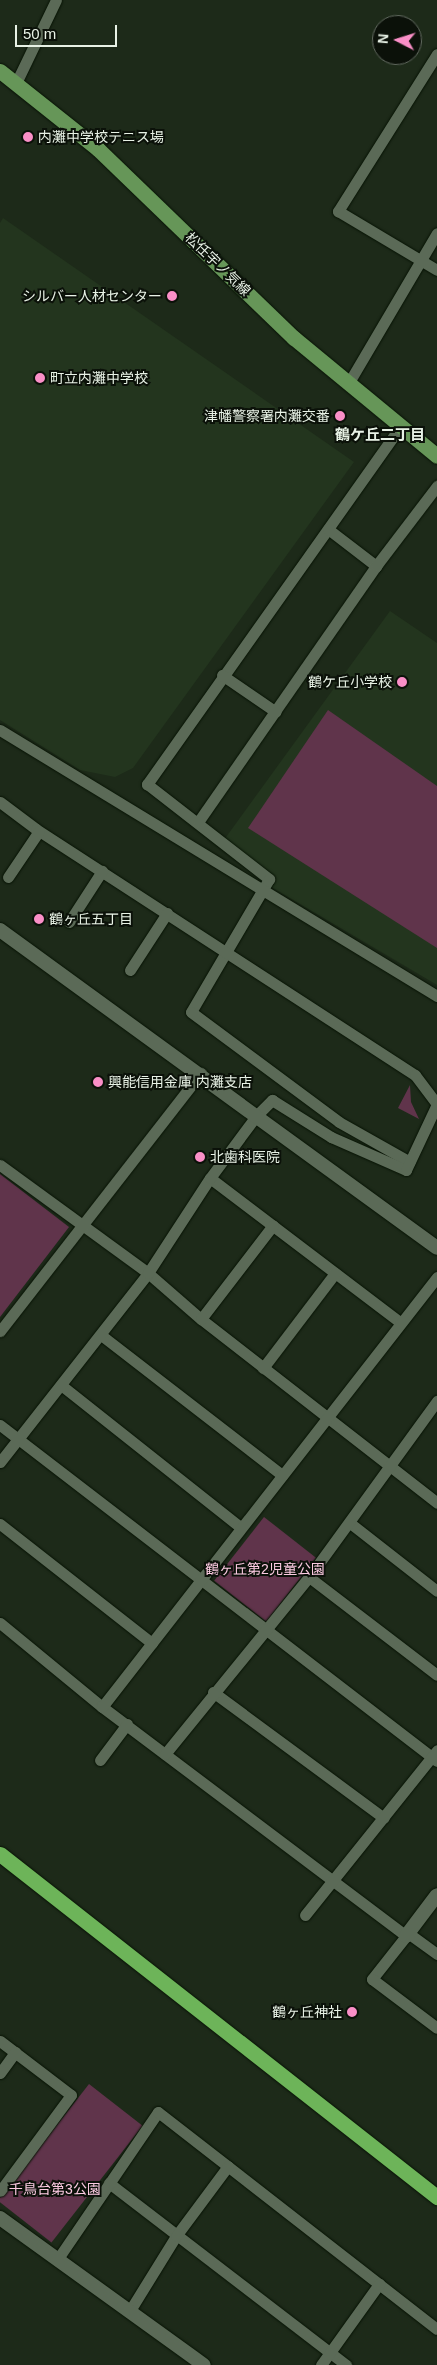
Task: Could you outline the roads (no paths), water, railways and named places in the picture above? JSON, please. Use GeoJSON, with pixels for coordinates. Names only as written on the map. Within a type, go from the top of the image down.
{"type":"FeatureCollection","features":[{"type":"Feature","properties":{"kind":"highway"},"geometry":{"type":"LineString","coordinates":[[0,1854],[437,2197]]}},
{"type":"Feature","properties":{"kind":"main road","name":"松任宇ノ気線"},"geometry":{"type":"LineString","coordinates":[[0,71],[98,149],[294,338],[400,427],[436,453]]}},
{"type":"Feature","properties":{"kind":"street"},"geometry":{"type":"LineString","coordinates":[[16,83],[56,0]]}},
{"type":"Feature","properties":{"kind":"street"},"geometry":{"type":"LineString","coordinates":[[437,54],[338,211],[437,270]]}},
{"type":"Feature","properties":{"kind":"street"},"geometry":{"type":"LineString","coordinates":[[348,384],[437,234]]}},
{"type":"Feature","properties":{"kind":"street"},"geometry":{"type":"LineString","coordinates":[[400,427],[222,675],[147,784],[269,879],[191,1012],[339,1122],[410,1162]]}},
{"type":"Feature","properties":{"kind":"street"},"geometry":{"type":"LineString","coordinates":[[198,822],[376,566],[437,486]]}},
{"type":"Feature","properties":{"kind":"street"},"geometry":{"type":"LineString","coordinates":[[328,529],[376,566]]}},
{"type":"Feature","properties":{"kind":"street"},"geometry":{"type":"LineString","coordinates":[[222,675],[276,712]]}},
{"type":"Feature","properties":{"kind":"street"},"geometry":{"type":"LineString","coordinates":[[0,730],[263,892],[437,996]]}},
{"type":"Feature","properties":{"kind":"street"},"geometry":{"type":"LineString","coordinates":[[0,802],[39,832],[226,951],[415,1075],[437,1104],[406,1170],[331,1137],[272,1100],[256,1116],[210,1178],[148,1273],[0,1462]]}},
{"type":"Feature","properties":{"kind":"street"},"geometry":{"type":"LineString","coordinates":[[8,877],[39,832]]}},
{"type":"Feature","properties":{"kind":"street"},"geometry":{"type":"LineString","coordinates":[[69,922],[102,871]]}},
{"type":"Feature","properties":{"kind":"street"},"geometry":{"type":"LineString","coordinates":[[130,970],[166,913]]}},
{"type":"Feature","properties":{"kind":"street"},"geometry":{"type":"LineString","coordinates":[[0,930],[201,1073],[256,1116],[437,1248]]}},
{"type":"Feature","properties":{"kind":"street"},"geometry":{"type":"LineString","coordinates":[[0,1331],[201,1073]]}},
{"type":"Feature","properties":{"kind":"street"},"geometry":{"type":"LineString","coordinates":[[0,1165],[81,1227],[148,1273],[201,1319],[389,1468],[437,1503]]}},
{"type":"Feature","properties":{"kind":"street"},"geometry":{"type":"LineString","coordinates":[[210,1178],[400,1322]]}},
{"type":"Feature","properties":{"kind":"street"},"geometry":{"type":"LineString","coordinates":[[201,1319],[273,1225]]}},
{"type":"Feature","properties":{"kind":"street"},"geometry":{"type":"LineString","coordinates":[[263,1368],[335,1273]]}},
{"type":"Feature","properties":{"kind":"street"},"geometry":{"type":"LineString","coordinates":[[102,1707],[240,1527],[328,1419],[400,1322],[437,1277]]}},
{"type":"Feature","properties":{"kind":"street"},"geometry":{"type":"LineString","coordinates":[[101,1335],[282,1475]]}},
{"type":"Feature","properties":{"kind":"street"},"geometry":{"type":"LineString","coordinates":[[61,1385],[240,1527]]}},
{"type":"Feature","properties":{"kind":"street"},"geometry":{"type":"LineString","coordinates":[[165,1754],[213,1692],[266,1631],[309,1577],[389,1468],[433,1414],[437,1401]]}},
{"type":"Feature","properties":{"kind":"street"},"geometry":{"type":"LineString","coordinates":[[0,1425],[200,1581],[435,1756],[335,1881],[305,1915]]}},
{"type":"Feature","properties":{"kind":"street"},"geometry":{"type":"LineString","coordinates":[[350,1523],[437,1591]]}},
{"type":"Feature","properties":{"kind":"street"},"geometry":{"type":"LineString","coordinates":[[0,1524],[152,1643]]}},
{"type":"Feature","properties":{"kind":"street"},"geometry":{"type":"LineString","coordinates":[[309,1577],[437,1675]]}},
{"type":"Feature","properties":{"kind":"street"},"geometry":{"type":"LineString","coordinates":[[0,1623],[102,1707],[335,1881],[437,1954]]}},
{"type":"Feature","properties":{"kind":"street"},"geometry":{"type":"LineString","coordinates":[[213,1692],[384,1818]]}},
{"type":"Feature","properties":{"kind":"street"},"geometry":{"type":"LineString","coordinates":[[100,1760],[126,1724]]}},
{"type":"Feature","properties":{"kind":"street"},"geometry":{"type":"LineString","coordinates":[[437,1895],[372,1979],[437,2028]]}},
{"type":"Feature","properties":{"kind":"street"},"geometry":{"type":"LineString","coordinates":[[0,2041],[71,2095],[0,2191]]}},
{"type":"Feature","properties":{"kind":"street"},"geometry":{"type":"LineString","coordinates":[[0,2073],[15,2052]]}},
{"type":"Feature","properties":{"kind":"street"},"geometry":{"type":"LineString","coordinates":[[57,2260],[158,2112],[437,2329]]}},
{"type":"Feature","properties":{"kind":"street"},"geometry":{"type":"LineString","coordinates":[[129,2312],[176,2236],[228,2166]]}},
{"type":"Feature","properties":{"kind":"street"},"geometry":{"type":"LineString","coordinates":[[109,2183],[346,2365]]}},
{"type":"Feature","properties":{"kind":"street"},"geometry":{"type":"LineString","coordinates":[[0,2218],[204,2365]]}},
{"type":"Feature","properties":{"kind":"street"},"geometry":{"type":"LineString","coordinates":[[321,2365],[379,2284]]}},
{"type":"Feature","properties":{"kind":"place","name":"内灘中学校テニス場"},"geometry":{"type":"Point","coordinates":[28,137]}},
{"type":"Feature","properties":{"kind":"place","name":"シルバー人材センター"},"geometry":{"type":"Point","coordinates":[172,296]}},
{"type":"Feature","properties":{"kind":"place","name":"町立内灘中学校"},"geometry":{"type":"Point","coordinates":[40,378]}},
{"type":"Feature","properties":{"kind":"place","name":"津幡警察署内灘交番"},"geometry":{"type":"Point","coordinates":[340,416]}},
{"type":"Feature","properties":{"kind":"place","name":"鶴ケ丘小学校"},"geometry":{"type":"Point","coordinates":[402,682]}},
{"type":"Feature","properties":{"kind":"place","name":"鶴ヶ丘五丁目"},"geometry":{"type":"Point","coordinates":[39,919]}},
{"type":"Feature","properties":{"kind":"place","name":"興能信用金庫 内灘支店"},"geometry":{"type":"Point","coordinates":[98,1082]}},
{"type":"Feature","properties":{"kind":"place","name":"北歯科医院"},"geometry":{"type":"Point","coordinates":[200,1157]}},
{"type":"Feature","properties":{"kind":"place","name":"鶴ヶ丘神社"},"geometry":{"type":"Point","coordinates":[352,2012]}},
{"type":"Feature","properties":{"kind":"district","name":"鶴ケ丘二丁目"},"geometry":{"type":"Point","coordinates":[380,435]}},
{"type":"Feature","properties":{"kind":"park label","name":"鶴ヶ丘第2児童公園"},"geometry":{"type":"Point","coordinates":[265,1569]}},
{"type":"Feature","properties":{"kind":"park label","name":"千鳥台第3公園"},"geometry":{"type":"Point","coordinates":[55,2189]}}]}
